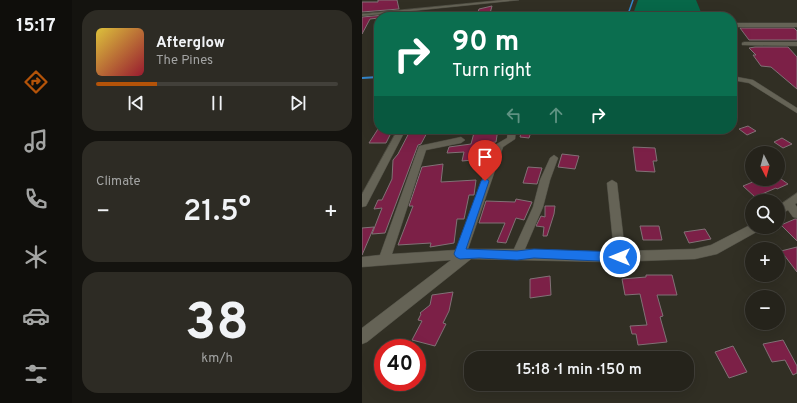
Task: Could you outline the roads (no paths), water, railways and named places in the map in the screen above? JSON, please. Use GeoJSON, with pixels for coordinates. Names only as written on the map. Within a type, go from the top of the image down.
{"type":"FeatureCollection","features":[{"type":"Feature","properties":{"kind":"street"},"geometry":{"type":"LineString","coordinates":[[393,12],[517,0]]}},
{"type":"Feature","properties":{"kind":"street"},"geometry":{"type":"LineString","coordinates":[[362,15],[374,14]]}},
{"type":"Feature","properties":{"kind":"street"},"geometry":{"type":"LineString","coordinates":[[737,25],[797,25]]}},
{"type":"Feature","properties":{"kind":"street"},"geometry":{"type":"LineString","coordinates":[[744,44],[797,44]]}},
{"type":"Feature","properties":{"kind":"street"},"geometry":{"type":"LineString","coordinates":[[737,79],[752,81],[797,111]]}},
{"type":"Feature","properties":{"kind":"street"},"geometry":{"type":"LineString","coordinates":[[362,203],[399,134]]}},
{"type":"Feature","properties":{"kind":"street"},"geometry":{"type":"LineString","coordinates":[[362,337],[464,254],[499,145],[511,139],[512,134]]}},
{"type":"Feature","properties":{"kind":"street"},"geometry":{"type":"LineString","coordinates":[[384,261],[418,164],[422,148],[461,140]]}},
{"type":"Feature","properties":{"kind":"street"},"geometry":{"type":"LineString","coordinates":[[517,255],[538,208],[545,180],[554,158]]}},
{"type":"Feature","properties":{"kind":"street"},"geometry":{"type":"LineString","coordinates":[[612,183],[620,257]]}},
{"type":"Feature","properties":{"kind":"street"},"geometry":{"type":"LineString","coordinates":[[793,201],[797,214]]}},
{"type":"Feature","properties":{"kind":"street"},"geometry":{"type":"LineString","coordinates":[[362,262],[479,253],[620,257],[702,253],[713,250],[745,233]]}},
{"type":"Feature","properties":{"kind":"waterway"},"geometry":{"type":"LineString","coordinates":[[629,12],[633,0]]}},
{"type":"Feature","properties":{"kind":"waterway"},"geometry":{"type":"LineString","coordinates":[[362,78],[374,77]]}}]}
